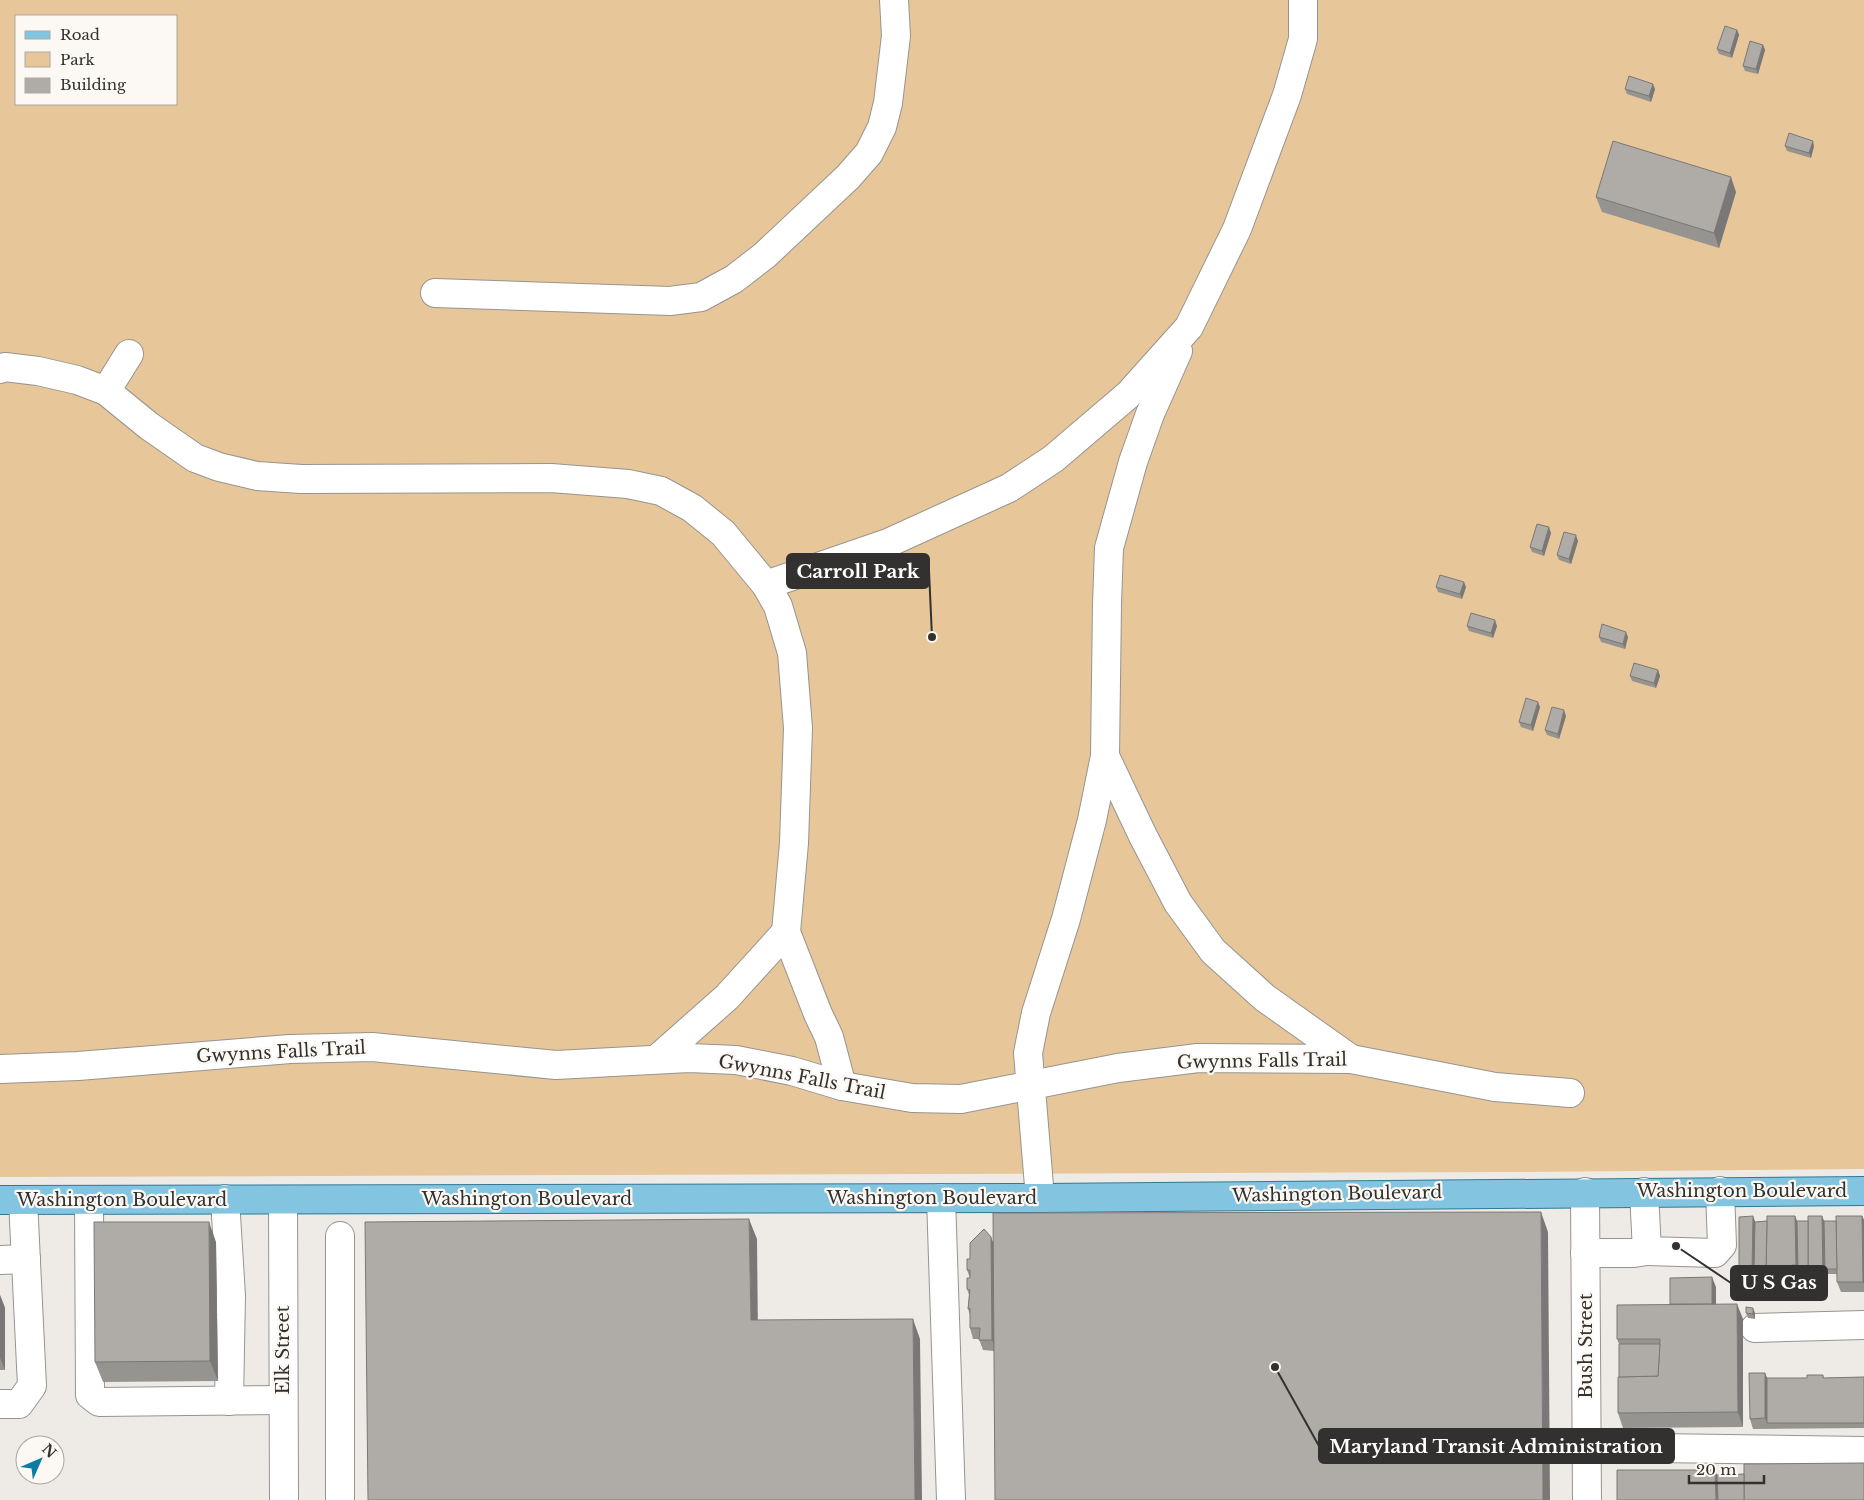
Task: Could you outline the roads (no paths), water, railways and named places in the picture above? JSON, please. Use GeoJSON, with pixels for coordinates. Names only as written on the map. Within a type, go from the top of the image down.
{"type":"FeatureCollection","features":[{"type":"Feature","properties":{"kind":"main road","name":"Washington Boulevard"},"geometry":{"type":"LineString","coordinates":[[11,1200],[1040,1198],[1864,1190]]}},
{"type":"Feature","properties":{"kind":"street"},"geometry":{"type":"LineString","coordinates":[[435,293],[670,301],[701,297],[734,279],[772,249],[848,178],[868,153],[882,127],[888,103],[896,36],[894,0]]}},
{"type":"Feature","properties":{"kind":"street"},"geometry":{"type":"LineString","coordinates":[[1040,1198],[1029,1087],[1028,1053],[1036,1013],[1066,919],[1092,820],[1105,756],[1107,604],[1110,548],[1133,462],[1150,414],[1237,229],[1287,95],[1303,39],[1303,0]]}},
{"type":"Feature","properties":{"kind":"street"},"geometry":{"type":"LineString","coordinates":[[766,585],[888,543],[1008,488],[1053,459],[1128,395],[1190,327]]}},
{"type":"Feature","properties":{"kind":"street"},"geometry":{"type":"LineString","coordinates":[[106,391],[129,354]]}},
{"type":"Feature","properties":{"kind":"street"},"geometry":{"type":"LineString","coordinates":[[2,366],[38,371],[77,380],[106,391],[148,426],[195,458],[219,467],[256,476],[301,479],[551,478],[628,484],[661,491],[692,508],[723,533],[766,585],[778,606],[792,653],[798,728],[794,843],[786,932],[829,1037],[842,1086]]}},
{"type":"Feature","properties":{"kind":"street"},"geometry":{"type":"LineString","coordinates":[[1105,756],[1143,836],[1178,903],[1213,951],[1265,998],[1351,1059]]}},
{"type":"Feature","properties":{"kind":"street"},"geometry":{"type":"LineString","coordinates":[[657,1059],[727,997],[786,932]]}},
{"type":"Feature","properties":{"kind":"street","name":"Gwynns Falls Trail"},"geometry":{"type":"LineString","coordinates":[[4,1067],[78,1066],[290,1048],[372,1047],[556,1065],[690,1058],[736,1060],[792,1071],[842,1086],[912,1098],[961,1099],[1118,1068],[1198,1058],[1351,1059],[1495,1087],[1570,1093]]}},
{"type":"Feature","properties":{"kind":"street"},"geometry":{"type":"LineString","coordinates":[[1585,1253],[1634,1253],[1647,1251],[1715,1253],[1722,1245],[1720,1191]]}},
{"type":"Feature","properties":{"kind":"street","name":"Bush Street"},"geometry":{"type":"LineString","coordinates":[[1584,1192],[1586,1500]]}},
{"type":"Feature","properties":{"kind":"street"},"geometry":{"type":"LineString","coordinates":[[1644,1192],[1647,1251]]}},
{"type":"Feature","properties":{"kind":"street"},"geometry":{"type":"LineString","coordinates":[[941,1198],[951,1500]]}},
{"type":"Feature","properties":{"kind":"street"},"geometry":{"type":"LineString","coordinates":[[225,1199],[231,1296],[229,1401]]}},
{"type":"Feature","properties":{"kind":"street"},"geometry":{"type":"LineString","coordinates":[[0,1404],[19,1404],[32,1386],[13,1259],[11,1200]]}},
{"type":"Feature","properties":{"kind":"street"},"geometry":{"type":"LineString","coordinates":[[89,1200],[90,1395],[98,1402],[229,1401],[283,1412]]}},
{"type":"Feature","properties":{"kind":"street","name":"Elk Street"},"geometry":{"type":"LineString","coordinates":[[283,1200],[284,1500]]}},
{"type":"Feature","properties":{"kind":"street"},"geometry":{"type":"LineString","coordinates":[[340,1236],[340,1500]]}},
{"type":"Feature","properties":{"kind":"street"},"geometry":{"type":"LineString","coordinates":[[1755,1328],[1864,1325]]}},
{"type":"Feature","properties":{"kind":"street"},"geometry":{"type":"LineString","coordinates":[[1586,1447],[1864,1451]]}},
{"type":"Feature","properties":{"kind":"place","name":"Carroll Park"},"geometry":{"type":"Point","coordinates":[932,637]}},
{"type":"Feature","properties":{"kind":"place","name":"U S Gas"},"geometry":{"type":"Point","coordinates":[1676,1246]}},
{"type":"Feature","properties":{"kind":"place","name":"Maryland Transit Administration"},"geometry":{"type":"Point","coordinates":[1275,1367]}}]}
